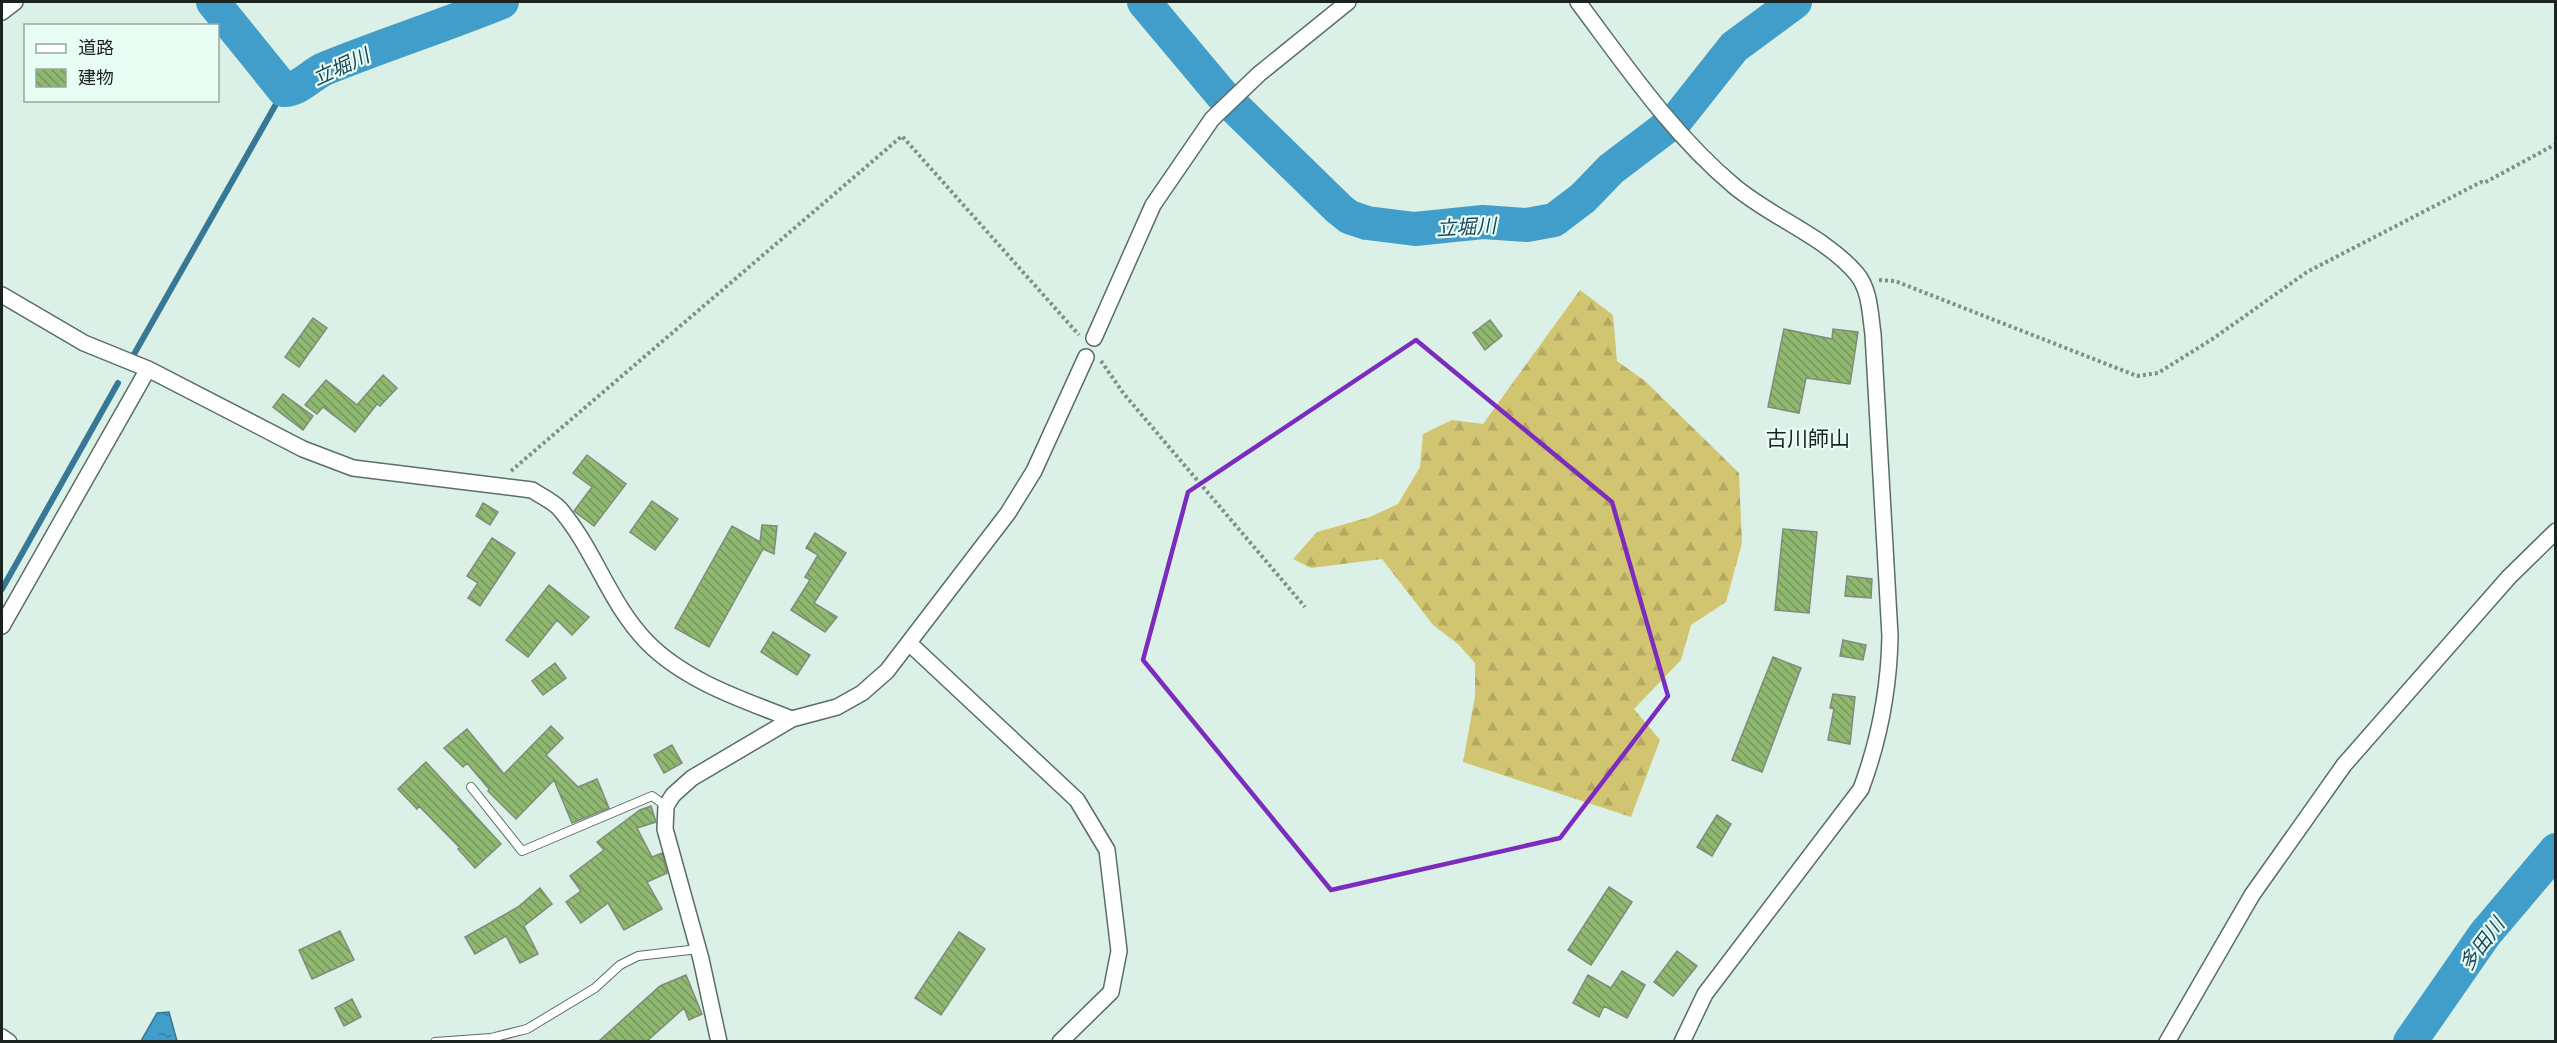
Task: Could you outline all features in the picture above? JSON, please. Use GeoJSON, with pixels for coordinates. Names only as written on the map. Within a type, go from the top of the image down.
{"type":"FeatureCollection","features":[{"type":"Feature","properties":{"kind":"street"},"geometry":{"type":"LineString","coordinates":[[2,12],[15,2]]}},
{"type":"Feature","properties":{"kind":"street"},"geometry":{"type":"LineString","coordinates":[[719,1041],[698,948],[665,829],[666,806],[673,795],[692,778],[792,719],[837,707],[862,693],[887,671],[1008,513],[1029,479],[1091,349],[1153,205],[1212,119],[1259,74],[1348,2]]}},
{"type":"Feature","properties":{"kind":"street"},"geometry":{"type":"LineString","coordinates":[[1578,2],[1651,100],[1694,149],[1764,209],[1836,253],[1865,286],[1873,334],[1890,636],[1889,686],[1882,724],[1861,789],[1705,994],[1682,1041]]}},
{"type":"Feature","properties":{"kind":"street"},"geometry":{"type":"LineString","coordinates":[[2,295],[84,343],[148,369],[303,449],[353,468],[532,490],[557,506],[579,534],[612,595],[647,642],[683,669],[727,694],[792,719]]}},
{"type":"Feature","properties":{"kind":"street"},"geometry":{"type":"LineString","coordinates":[[2,626],[148,369]]}},
{"type":"Feature","properties":{"kind":"street"},"geometry":{"type":"LineString","coordinates":[[2167,1041],[2252,895],[2344,765],[2509,577],[2556,531]]}},
{"type":"Feature","properties":{"kind":"street"},"geometry":{"type":"LineString","coordinates":[[909,644],[1077,800],[1107,850],[1119,951],[1111,992],[1060,1041]]}},
{"type":"Feature","properties":{"kind":"street"},"geometry":{"type":"LineString","coordinates":[[2,1037],[9,1041]]}},
{"type":"Feature","properties":{"kind":"lane"},"geometry":{"type":"LineString","coordinates":[[471,787],[522,851],[652,796],[666,806]]}},
{"type":"Feature","properties":{"kind":"lane"},"geometry":{"type":"LineString","coordinates":[[435,1041],[491,1038],[527,1029],[595,988],[620,965],[638,956],[698,948]]}},
{"type":"Feature","properties":{"kind":"path"},"geometry":{"type":"LineString","coordinates":[[495,486],[902,136],[1091,349],[1124,394],[1305,607]]}},
{"type":"Feature","properties":{"kind":"path"},"geometry":{"type":"LineString","coordinates":[[1865,286],[1876,280],[1895,281],[2100,364],[2137,376],[2158,373],[2214,338],[2307,272],[2556,144]]}},
{"type":"Feature","properties":{"kind":"highlighted area"},"geometry":{"type":"Polygon","coordinates":[[[1416,340],[1612,502],[1668,696],[1560,838],[1331,890],[1143,660],[1188,492],[1416,340]]]}},
{"type":"Feature","properties":{"kind":"green space"},"geometry":{"type":"Polygon","coordinates":[[[1580,290],[1613,315],[1617,361],[1645,381],[1739,473],[1742,543],[1726,602],[1691,625],[1681,660],[1634,709],[1660,740],[1631,817],[1463,762],[1475,696],[1475,663],[1458,644],[1433,625],[1382,559],[1311,568],[1293,559],[1317,532],[1370,517],[1398,504],[1420,467],[1423,434],[1452,420],[1483,424],[1580,290]]]}},
{"type":"Feature","properties":{"kind":"water"},"geometry":{"type":"Polygon","coordinates":[[[169,1012],[177,1041],[141,1041],[157,1013],[169,1012]]]}},
{"type":"Feature","properties":{"kind":"building"},"geometry":{"type":"Polygon","coordinates":[[[313,318],[327,328],[299,367],[285,357],[313,318]]]}},
{"type":"Feature","properties":{"kind":"building"},"geometry":{"type":"Polygon","coordinates":[[[1490,320],[1502,336],[1485,350],[1473,333],[1490,320]]]}},
{"type":"Feature","properties":{"kind":"building"},"geometry":{"type":"Polygon","coordinates":[[[1784,329],[1832,339],[1833,329],[1858,332],[1850,384],[1806,378],[1799,413],[1768,407],[1784,329]]]}},
{"type":"Feature","properties":{"kind":"building"},"geometry":{"type":"Polygon","coordinates":[[[383,375],[397,388],[380,406],[377,404],[355,432],[323,407],[317,414],[305,405],[326,380],[357,405],[383,375]]]}},
{"type":"Feature","properties":{"kind":"building"},"geometry":{"type":"Polygon","coordinates":[[[283,394],[313,416],[303,430],[273,407],[283,394]]]}},
{"type":"Feature","properties":{"kind":"building"},"geometry":{"type":"Polygon","coordinates":[[[587,455],[626,484],[594,526],[574,511],[592,487],[573,473],[587,455]]]}},
{"type":"Feature","properties":{"kind":"building"},"geometry":{"type":"Polygon","coordinates":[[[652,501],[678,519],[655,550],[630,532],[652,501]]]}},
{"type":"Feature","properties":{"kind":"building"},"geometry":{"type":"Polygon","coordinates":[[[483,503],[498,512],[490,525],[476,516],[483,503]]]}},
{"type":"Feature","properties":{"kind":"building"},"geometry":{"type":"Polygon","coordinates":[[[762,525],[777,526],[774,554],[763,549],[709,647],[675,628],[732,526],[760,542],[762,525]]]}},
{"type":"Feature","properties":{"kind":"building"},"geometry":{"type":"Polygon","coordinates":[[[1783,529],[1817,532],[1809,613],[1775,610],[1783,529]]]}},
{"type":"Feature","properties":{"kind":"building"},"geometry":{"type":"Polygon","coordinates":[[[815,533],[846,553],[814,603],[837,617],[825,632],[791,610],[810,580],[805,577],[818,555],[806,548],[815,533]]]}},
{"type":"Feature","properties":{"kind":"building"},"geometry":{"type":"Polygon","coordinates":[[[492,538],[515,553],[480,606],[468,598],[478,583],[467,576],[492,538]]]}},
{"type":"Feature","properties":{"kind":"building"},"geometry":{"type":"Polygon","coordinates":[[[1847,576],[1872,579],[1871,598],[1845,596],[1847,576]]]}},
{"type":"Feature","properties":{"kind":"building"},"geometry":{"type":"Polygon","coordinates":[[[549,585],[589,617],[572,635],[557,620],[528,657],[506,640],[549,585]]]}},
{"type":"Feature","properties":{"kind":"building"},"geometry":{"type":"Polygon","coordinates":[[[773,632],[810,655],[797,675],[761,652],[773,632]]]}},
{"type":"Feature","properties":{"kind":"building"},"geometry":{"type":"Polygon","coordinates":[[[1843,640],[1866,645],[1863,660],[1840,656],[1843,640]]]}},
{"type":"Feature","properties":{"kind":"building"},"geometry":{"type":"Polygon","coordinates":[[[1773,657],[1801,668],[1762,772],[1732,760],[1773,657]]]}},
{"type":"Feature","properties":{"kind":"building"},"geometry":{"type":"Polygon","coordinates":[[[555,663],[566,678],[543,695],[532,681],[555,663]]]}},
{"type":"Feature","properties":{"kind":"building"},"geometry":{"type":"Polygon","coordinates":[[[1833,694],[1855,697],[1850,744],[1828,740],[1834,709],[1830,708],[1833,694]]]}},
{"type":"Feature","properties":{"kind":"building"},"geometry":{"type":"Polygon","coordinates":[[[551,726],[563,738],[546,755],[578,787],[597,779],[609,808],[572,823],[554,780],[516,819],[488,791],[489,789],[467,763],[463,767],[444,748],[467,729],[504,774],[551,726]]]}},
{"type":"Feature","properties":{"kind":"building"},"geometry":{"type":"Polygon","coordinates":[[[672,745],[682,763],[664,773],[654,755],[672,745]]]}},
{"type":"Feature","properties":{"kind":"building"},"geometry":{"type":"Polygon","coordinates":[[[426,762],[501,844],[475,868],[458,849],[460,848],[419,806],[417,809],[398,789],[426,762]]]}},
{"type":"Feature","properties":{"kind":"building"},"geometry":{"type":"Polygon","coordinates":[[[651,806],[656,822],[637,828],[652,857],[662,853],[667,873],[647,882],[662,909],[624,930],[608,903],[581,923],[566,902],[581,891],[570,876],[604,850],[597,842],[640,810],[651,806]]]}},
{"type":"Feature","properties":{"kind":"building"},"geometry":{"type":"Polygon","coordinates":[[[1717,815],[1731,824],[1712,856],[1697,847],[1717,815]]]}},
{"type":"Feature","properties":{"kind":"building"},"geometry":{"type":"Polygon","coordinates":[[[1609,887],[1632,902],[1591,965],[1568,950],[1609,887]]]}},
{"type":"Feature","properties":{"kind":"building"},"geometry":{"type":"Polygon","coordinates":[[[540,888],[552,904],[524,926],[538,954],[520,963],[506,936],[475,954],[465,937],[518,907],[540,888]]]}},
{"type":"Feature","properties":{"kind":"building"},"geometry":{"type":"Polygon","coordinates":[[[340,931],[354,960],[312,979],[299,950],[340,931]]]}},
{"type":"Feature","properties":{"kind":"building"},"geometry":{"type":"Polygon","coordinates":[[[959,932],[985,949],[941,1015],[915,998],[959,932]]]}},
{"type":"Feature","properties":{"kind":"building"},"geometry":{"type":"Polygon","coordinates":[[[1677,951],[1697,966],[1673,996],[1654,982],[1677,951]]]}},
{"type":"Feature","properties":{"kind":"building"},"geometry":{"type":"Polygon","coordinates":[[[1622,971],[1645,985],[1627,1018],[1604,1006],[1599,1017],[1573,1003],[1588,975],[1611,988],[1622,971]]]}},
{"type":"Feature","properties":{"kind":"building"},"geometry":{"type":"Polygon","coordinates":[[[686,975],[702,1014],[689,1020],[684,1008],[647,1041],[599,1041],[660,986],[686,975]]]}},
{"type":"Feature","properties":{"kind":"building"},"geometry":{"type":"Polygon","coordinates":[[[352,999],[361,1017],[344,1026],[335,1008],[352,999]]]}},
{"type":"Feature","properties":{"kind":"waterway","name":"立堀川"},"geometry":{"type":"LineString","coordinates":[[213,2],[284,90],[300,85],[324,69],[502,2]]}},
{"type":"Feature","properties":{"kind":"waterway","name":"立堀川"},"geometry":{"type":"LineString","coordinates":[[1144,2],[1222,95],[1339,209],[1349,217],[1367,223],[1415,229],[1483,222],[1527,225],[1554,220],[1583,198],[1611,169],[1677,119],[1734,47],[1795,2]]}},
{"type":"Feature","properties":{"kind":"waterway"},"geometry":{"type":"LineString","coordinates":[[133,356],[284,90]]}},
{"type":"Feature","properties":{"kind":"waterway"},"geometry":{"type":"LineString","coordinates":[[2,589],[118,383]]}},
{"type":"Feature","properties":{"kind":"waterway","name":"多田川"},"geometry":{"type":"LineString","coordinates":[[2410,1042],[2485,934],[2556,850]]}},
{"type":"Feature","properties":{"kind":"district","name":"古川師山"},"geometry":{"type":"Point","coordinates":[1808,436]}}]}
